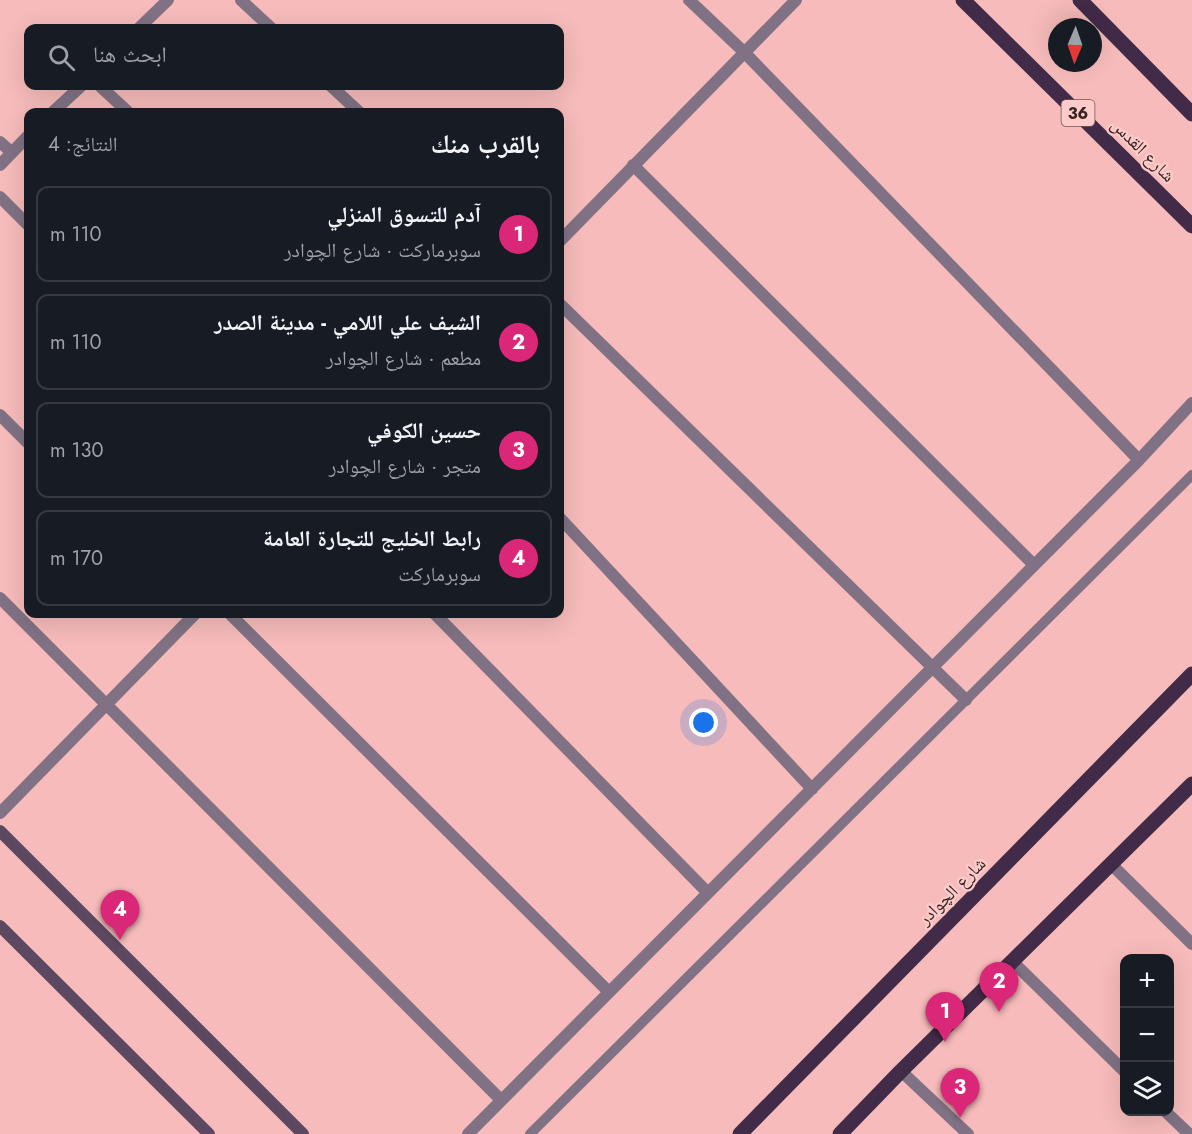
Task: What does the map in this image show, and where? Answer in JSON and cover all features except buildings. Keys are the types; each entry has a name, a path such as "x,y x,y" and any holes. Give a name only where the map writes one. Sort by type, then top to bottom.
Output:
{"main road":[{"name":"شارع القدس","path":"963,0 1192,226"},
{"path":"1080,0 1192,114"},
{"name":"شارع الچوادر","path":"740,1134 1192,674"},
{"path":"840,1134 1192,784"}],"street":[{"path":"144,24 168,0"},
{"path":"242,0 267,24"},
{"path":"689,0 744,52 1139,460"},
{"path":"564,236 796,0"},
{"path":"57,108 77,90"},
{"path":"104,90 124,108"},
{"path":"335,90 355,108"},
{"path":"0,165 24,140"},
{"path":"0,142 11,152"},
{"path":"633,165 1034,565"},
{"path":"0,197 24,221"},
{"path":"564,308 966,699"},
{"path":"468,1134 933,668 1139,460 1192,403"},
{"path":"0,416 24,439"},
{"path":"564,522 812,789"},
{"path":"0,598 501,1100"},
{"path":"0,813 191,618"},
{"path":"234,618 609,992"},
{"path":"439,618 708,893"},
{"path":"0,831 303,1134"},
{"path":"1111,864 1192,944"},
{"path":"0,926 208,1134"},
{"path":"1012,961 1120,1066"},
{"path":"901,1071 968,1134"},
{"path":"1170,1116 1189,1134"}],"lane":[{"path":"530,1134 1192,475"}],"place":[{"name":"رابط الخليج للتجارة العامة","path":"120,940"},
{"name":"الشيف علي اللامي - مدينة الصدر","path":"999,1012"},
{"name":"آدم للتسوق المنزلي","path":"945,1042"},
{"name":"حسين الكوفي","path":"960,1118"}]}
